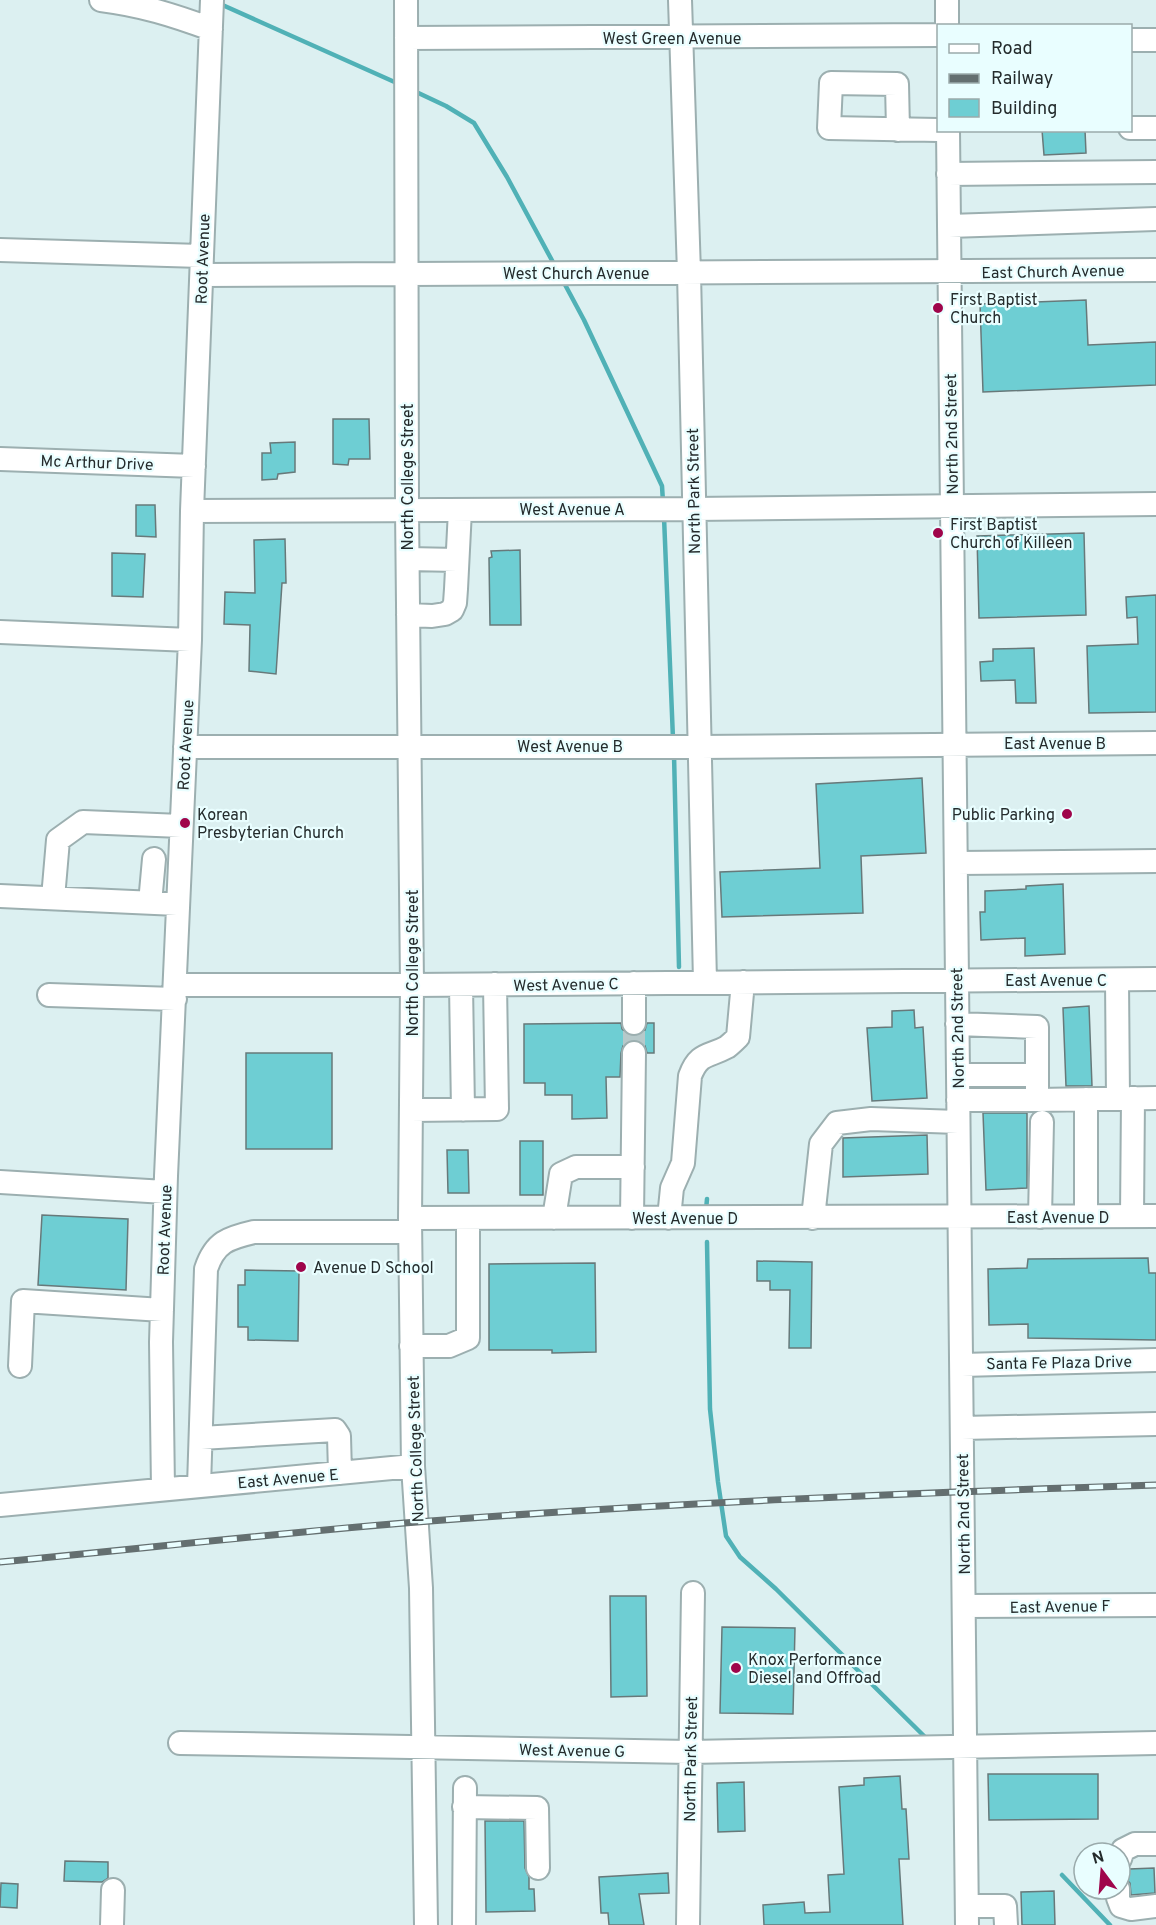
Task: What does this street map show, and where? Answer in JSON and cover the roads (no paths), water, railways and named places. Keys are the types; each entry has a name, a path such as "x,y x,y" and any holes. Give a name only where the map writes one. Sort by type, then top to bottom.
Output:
{"street":[{"path":"101,0 138,5 173,15 211,15"},
{"name":"North College Street","path":"406,0 407,510 412,985 410,1225 412,1466 421,1588 426,1925"},
{"name":"North Park Street","path":"680,0 689,273 687,509 693,747 705,982"},
{"path":"946,0 947,24"},
{"name":"Root Avenue","path":"163,1489 162,1310 165,1192 190,640 192,511 211,15"},
{"name":"West Green Avenue","path":"406,47 681,38 937,35"},
{"path":"1132,40 1156,40"},
{"path":"1132,128 1156,128"},
{"path":"898,130 937,130"},
{"name":"North 2nd Street","path":"948,132 967,1916"},
{"path":"948,174 1156,172"},
{"path":"949,226 1156,219"},
{"name":"West Church Avenue","path":"0,250 202,266 406,275 596,272 950,272"},
{"name":"East Church Avenue","path":"950,272 1156,270"},
{"name":"Mc Arthur Drive","path":"0,459 195,466"},
{"name":"West Avenue A","path":"192,511 1156,504"},
{"path":"408,615 432,616 446,614 452,610 458,560 460,510"},
{"path":"408,559 458,560"},
{"path":"0,632 190,640"},
{"name":"East Avenue B","path":"954,744 1156,743"},
{"name":"West Avenue B","path":"185,747 693,747 954,744"},
{"path":"53,898 58,840 83,822 181,826"},
{"path":"150,903 154,859"},
{"path":"956,862 1156,861"},
{"path":"0,902 53,898 177,904"},
{"name":"East Avenue C","path":"957,981 1156,979"},
{"path":"1117,980 1128,1103 1132,1216"},
{"name":"West Avenue C","path":"49,995 412,985 957,981"},
{"path":"669,1218 674,1180 683,1163 690,1076 694,1066 707,1054 727,1047 738,1037 743,982"},
{"path":"634,983 634,1023"},
{"path":"411,1110 496,1109 495,984"},
{"path":"461,985 463,1110"},
{"path":"957,1024 1037,1027 1037,1100"},
{"path":"632,1218 634,1053"},
{"path":"958,1075 1037,1075"},
{"path":"813,1218 821,1144 837,1123 958,1111 1037,1100 1086,1106 1156,1098"},
{"path":"1086,1106 1086,1216"},
{"path":"1040,1217 1042,1122"},
{"path":"554,1218 561,1174 576,1167 633,1167"},
{"path":"0,1182 165,1192"},
{"name":"East Avenue D","path":"959,1217 1156,1216"},
{"name":"West Avenue D","path":"199,1486 206,1269 210,1257 229,1238 254,1232 410,1225 468,1218 959,1217"},
{"path":"411,1346 449,1346 468,1338 468,1218"},
{"path":"20,1366 23,1301 162,1310"},
{"name":"Santa Fe Plaza Drive","path":"962,1365 1156,1360"},
{"path":"962,1428 1156,1424"},
{"path":"201,1438 336,1430 339,1436 340,1473"},
{"name":"East Avenue E","path":"0,1505 412,1466"},
{"name":"North Park Street","path":"688,1925 693,1593"},
{"name":"East Avenue F","path":"964,1606 1156,1605"},
{"name":"West Avenue G","path":"180,1743 690,1752 1156,1743"},
{"path":"464,1925 465,1798 537,1808 538,1868"},
{"path":"1132,1846 1156,1844"},
{"path":"112,1925 113,1890"},
{"path":"425,1901 464,1900"},
{"path":"1119,1901 1121,1906 1131,1909 1156,1906"},
{"path":"967,1916 1005,1906 1006,1925"}],"waterway":[{"path":"218,3 399,84"},
{"path":"412,90 446,106 474,123 507,177 555,266"},
{"path":"562,279 584,320 662,486 663,502"},
{"path":"664,517 673,739"},
{"path":"674,754 679,967"},
{"path":"706,1210 707,1199"},
{"path":"707,1242 710,1409 726,1536 740,1557 776,1589 925,1737"},
{"path":"1062,1875 1110,1925"}],"tunnel":[{"path":"634,1023 634,1053"}],"railway":[{"path":"0,1562 313,1531 509,1515 786,1499 1156,1485"}],"place":[{"name":"First Baptist Church","path":"938,308"},
{"name":"First Baptist Church of Killeen","path":"938,533"},
{"name":"Public Parking","path":"1067,814"},
{"name":"Korean Presbyterian Church","path":"185,823"},
{"name":"Avenue D School","path":"301,1267"},
{"name":"Knox Performance Diesel and Offroad","path":"736,1668"}]}
